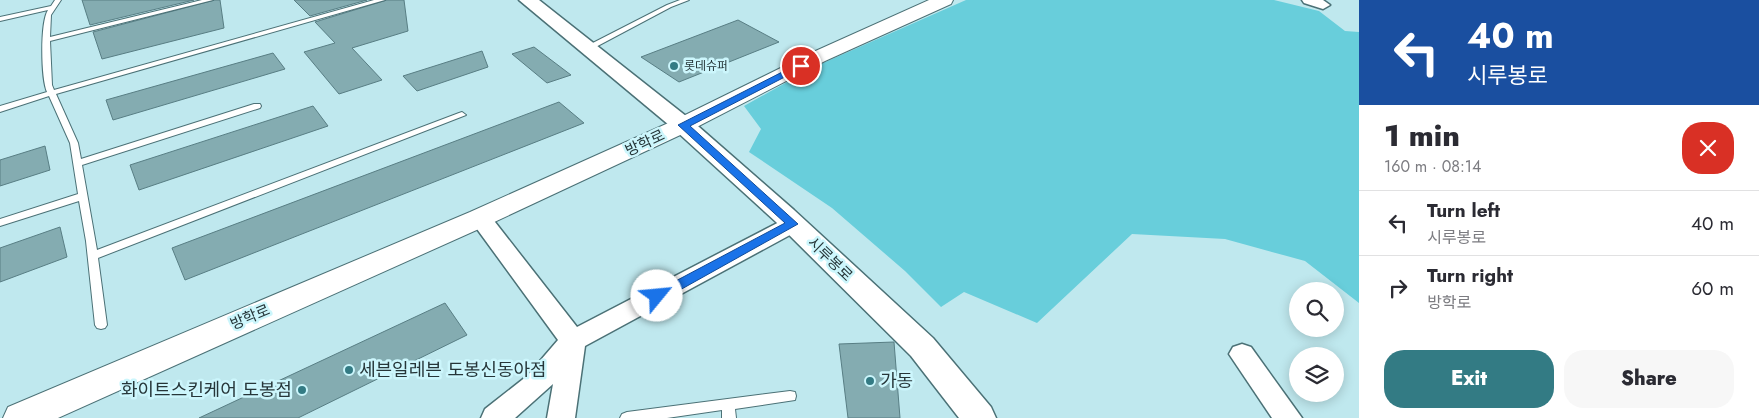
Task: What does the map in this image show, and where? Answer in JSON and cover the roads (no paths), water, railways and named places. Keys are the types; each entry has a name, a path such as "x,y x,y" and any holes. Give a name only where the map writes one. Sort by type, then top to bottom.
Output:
{"main road":[{"name":"방학로","path":"21,418 480,218 683,125 818,57 944,0"}],"street":[{"name":"시루봉로","path":"528,0 683,125 793,224 922,347 979,418"},
{"path":"480,218 572,341 561,418"},
{"path":"495,418 537,384 572,341 793,224"},
{"path":"1242,354 1288,418"}],"lane":[{"path":"46,40 210,0"},
{"path":"0,109 90,81 382,0"},
{"path":"658,0 669,6"},
{"path":"587,48 669,6 686,0"},
{"path":"56,3 48,15 46,40 48,84 74,143 101,325"},
{"path":"0,19 56,3"},
{"path":"78,163 257,106"},
{"path":"92,256 462,115"},
{"path":"0,223 83,196"},
{"path":"627,418 790,396"},
{"path":"728,404 729,418"}],"place":[{"name":"롯데슈퍼","path":"674,66"},
{"name":"세븐일레븐 도봉신동아점","path":"349,370"},
{"name":"가동","path":"870,381"},
{"name":"화이트스킨케어 도봉점","path":"302,390"}]}
